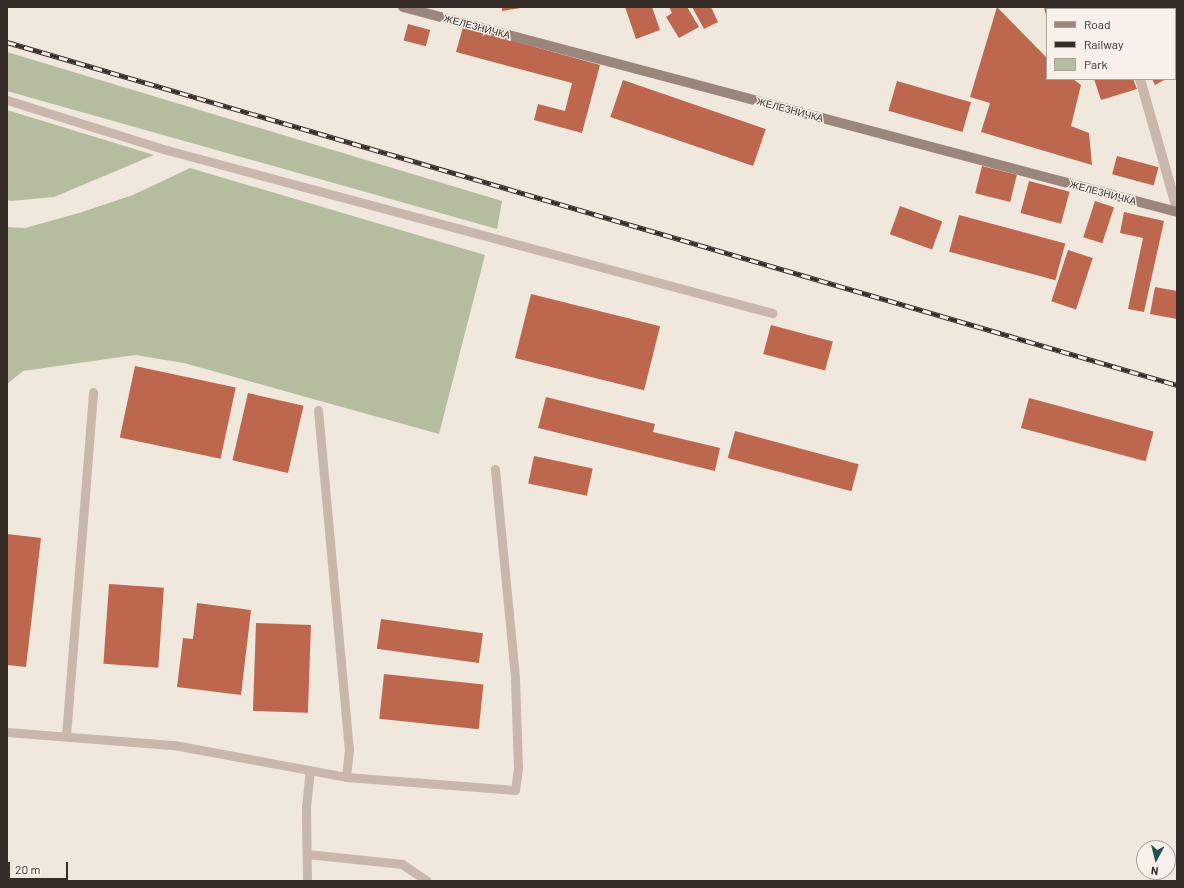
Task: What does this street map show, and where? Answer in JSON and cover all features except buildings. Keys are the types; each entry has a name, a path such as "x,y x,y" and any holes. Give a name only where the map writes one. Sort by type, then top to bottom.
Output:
{"street":[{"name":"ЖЕЛЕЗНИЧКА","path":"403,7 1177,212"},
{"path":"1140,80 1177,209"}],"lane":[{"path":"7,100 167,150 772,313"},
{"path":"66,736 93,392"},
{"path":"318,410 349,748 346,777"},
{"path":"7,732 174,745 346,777 515,790 518,769 515,677 495,469"},
{"path":"307,881 310,771"},
{"path":"307,854 402,864 427,881"}],"green space":[{"path":"7,52 502,201 497,229 7,91"},
{"path":"7,110 154,155 54,197 11,201 7,200"},
{"path":"190,168 485,255 439,434 184,363 135,355 23,371 7,384 7,227 25,228 79,213 133,195"}],"railway":[{"path":"7,42 1177,385"}]}
